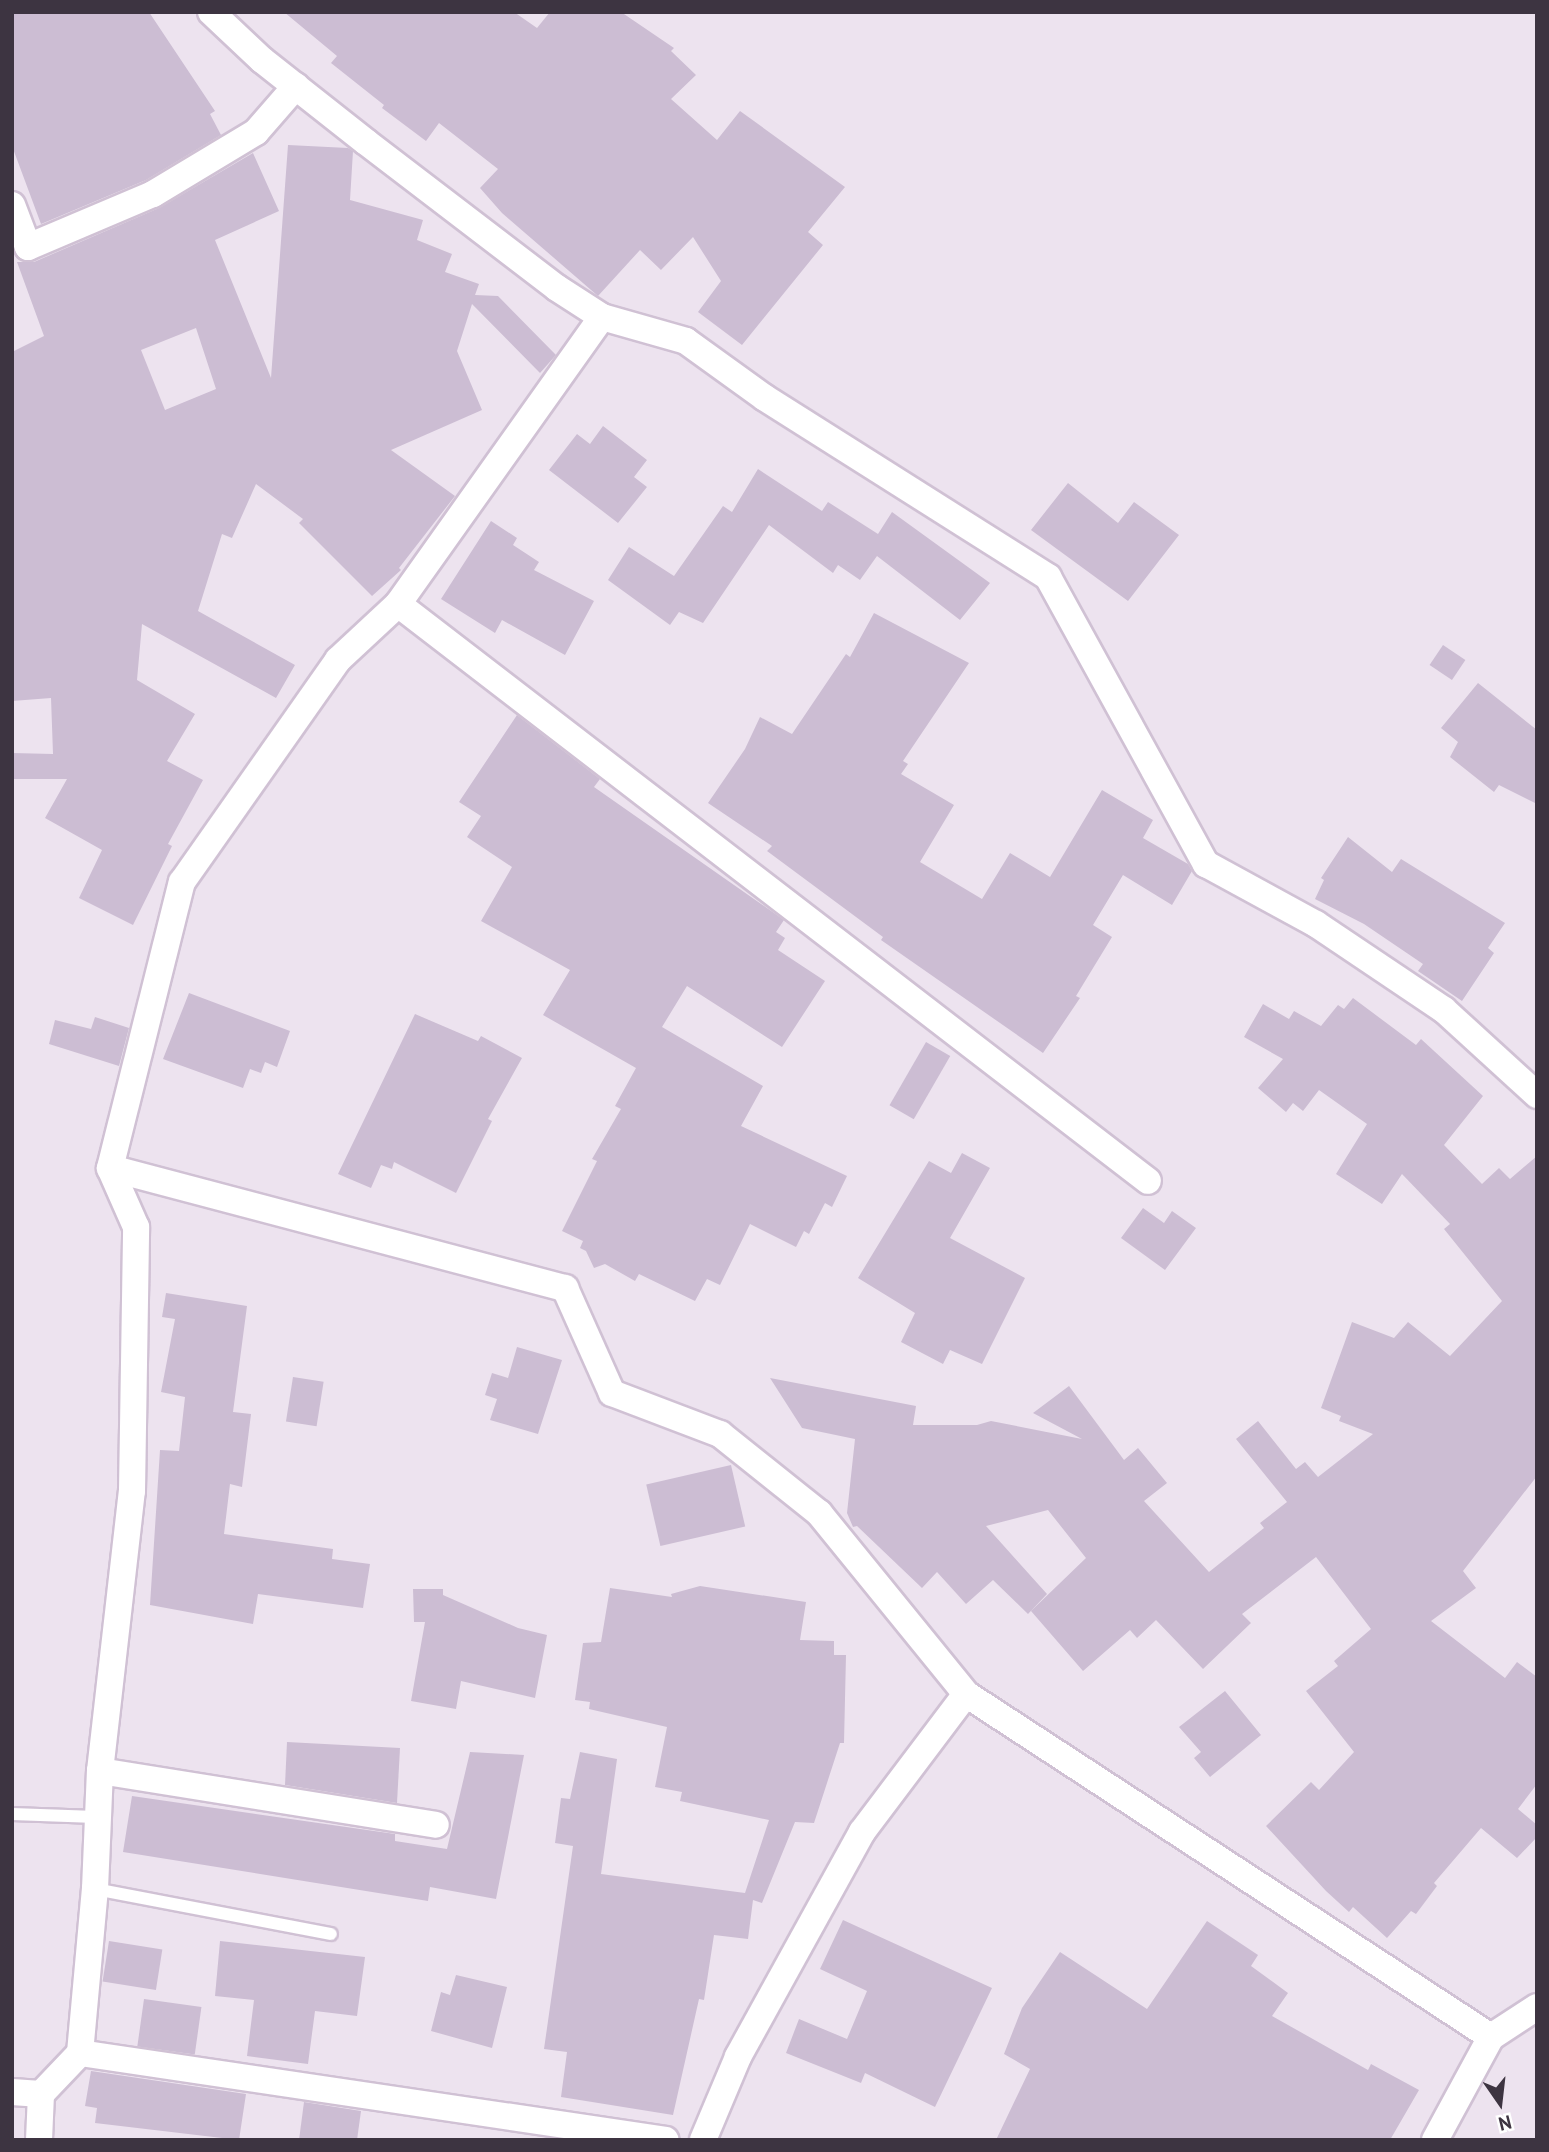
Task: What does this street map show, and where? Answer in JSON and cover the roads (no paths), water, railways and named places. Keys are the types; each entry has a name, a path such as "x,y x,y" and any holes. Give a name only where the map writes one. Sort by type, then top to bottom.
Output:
{"street":[{"path":"211,12 296,86 557,288 602,317 686,341 777,406 1048,577 1206,864 1316,924 1444,1010 1537,1095"},
{"path":"12,205 28,247 164,187 256,132 296,86"},
{"path":"40,2140 41,2094 80,2053 95,1889 100,1771 132,1463 136,1227 110,1168 182,882 338,660 398,604 602,317"},
{"path":"398,604 1148,1181"},
{"path":"110,1168 565,1288 612,1393 720,1434 818,1513 965,1694 1490,2037"},
{"path":"703,2140 738,2057 862,1832 965,1694"},
{"path":"100,1771 436,1825"},
{"path":"1439,2138 1490,2037 1537,2007"},
{"path":"80,2053 666,2140"},
{"path":"12,2092 41,2094"}],"lane":[{"path":"12,1814 96,1817"},
{"path":"95,1889 331,1934"}]}
